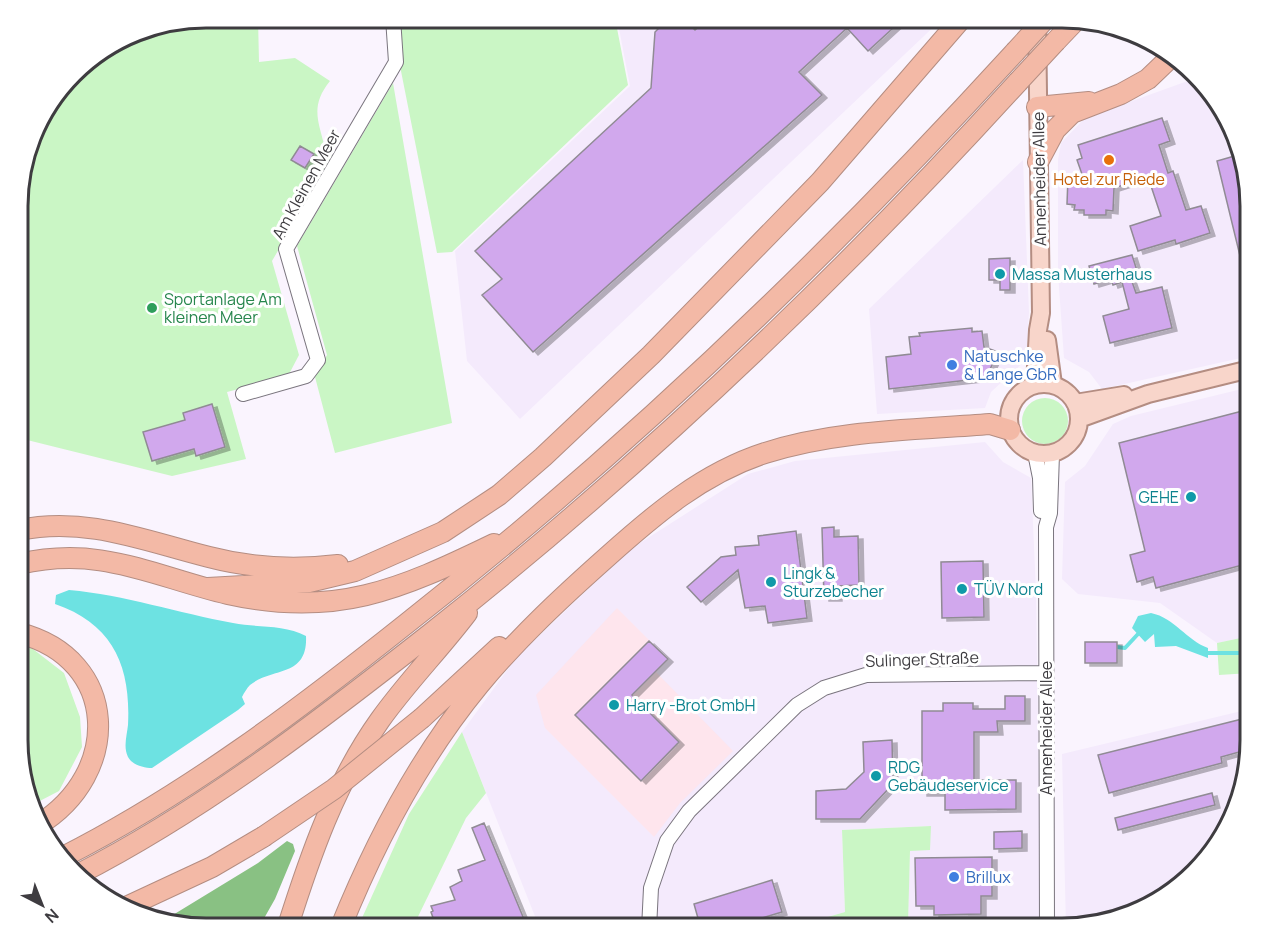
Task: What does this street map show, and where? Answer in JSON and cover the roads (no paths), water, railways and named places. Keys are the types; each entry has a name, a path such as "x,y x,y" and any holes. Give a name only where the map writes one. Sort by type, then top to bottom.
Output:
{"highway":[{"path":"208,588 332,578 402,552 443,532 498,495 543,458 651,355 820,182 953,29"},
{"path":"69,854 185,787 261,735 347,671 520,531 729,345 866,209 1036,29"},
{"path":"85,870 189,811 268,758 348,699 483,592 748,359 926,181 1018,82 1046,43 1064,29"},
{"path":"1038,162 1055,130 1072,113 1121,94 1148,79 1166,62"},
{"path":"1037,107 1099,102"},
{"path":"134,903 212,867 264,837 334,789 422,718 493,652 567,593 674,500 723,470 789,447 847,436 990,424 1010,430"},
{"path":"29,529 60,526 106,529 209,557 258,566 332,566 368,561 402,552"},
{"path":"29,563 62,558 99,559 129,564 208,588 254,599 318,603 363,597 414,581 520,531"},
{"path":"291,918 317,837 350,769 378,722 404,688 444,644 483,592"},
{"path":"345,918 382,835 430,753 486,677 567,593"},
{"path":"29,636 45,641 69,659 88,683 98,712 99,741 91,770 72,799 47,818"}],"main road":[{"name":"Annenheider Allee","path":"1035,384 1041,313 1037,107 1046,43 1041,29"},
{"name":"Annenheider Allee","path":"1041,313 1046,328 1053,384"},
{"path":"1079,419 1149,394 1240,372"},
{"path":"1035,384 1053,384 1066,391 1075,402 1079,419 1071,442 1052,454 1035,453 1024,448 1010,430 1009,411 1012,403 1025,388 1035,384"},
{"path":"1075,402 1137,392 1149,394"}],"street":[{"name":"Am Kleinen Meer","path":"243,394 306,376 318,360 286,249 396,62 394,28"},
{"name":"Annenheider Allee","path":"1035,453 1040,477 1041,513 1046,527"},
{"name":"Annenheider Allee","path":"1047,918 1046,527 1050,513 1052,454"},
{"name":"Sulinger Straße","path":"650,918 651,888 667,841 689,811 797,705 824,688 866,675 1046,673"}],"water":[{"path":"69,590 131,600 242,625 298,632 306,636 305,649 301,659 295,665 259,679 250,685 242,697 245,704 238,710 152,768 142,767 132,762 127,753 128,704 122,666 104,636 91,623 55,604 56,595"},
{"path":"1151,613 1167,619 1193,640 1208,648 1208,658 1176,646 1155,647 1154,634 1145,642 1132,628 1138,616"}],"waterway":[{"path":"1117,647 1125,648 1138,634"},
{"path":"1208,653 1239,653"}],"place":[{"name":"Hotel zur Riede","path":"1109,160"},
{"name":"Massa Musterhaus","path":"1000,274"},
{"name":"Sportanlage Am kleinen Meer","path":"152,308"},
{"name":"Natuschke & Lange GbR","path":"952,365"},
{"name":"GEHE","path":"1191,497"},
{"name":"Lingk & Sturzebecher","path":"771,582"},
{"name":"TÜV Nord","path":"962,589"},
{"name":"Harry -Brot GmbH","path":"614,705"},
{"name":"RDG Gebäudeservice","path":"876,776"},
{"name":"Brillux","path":"954,877"}]}
